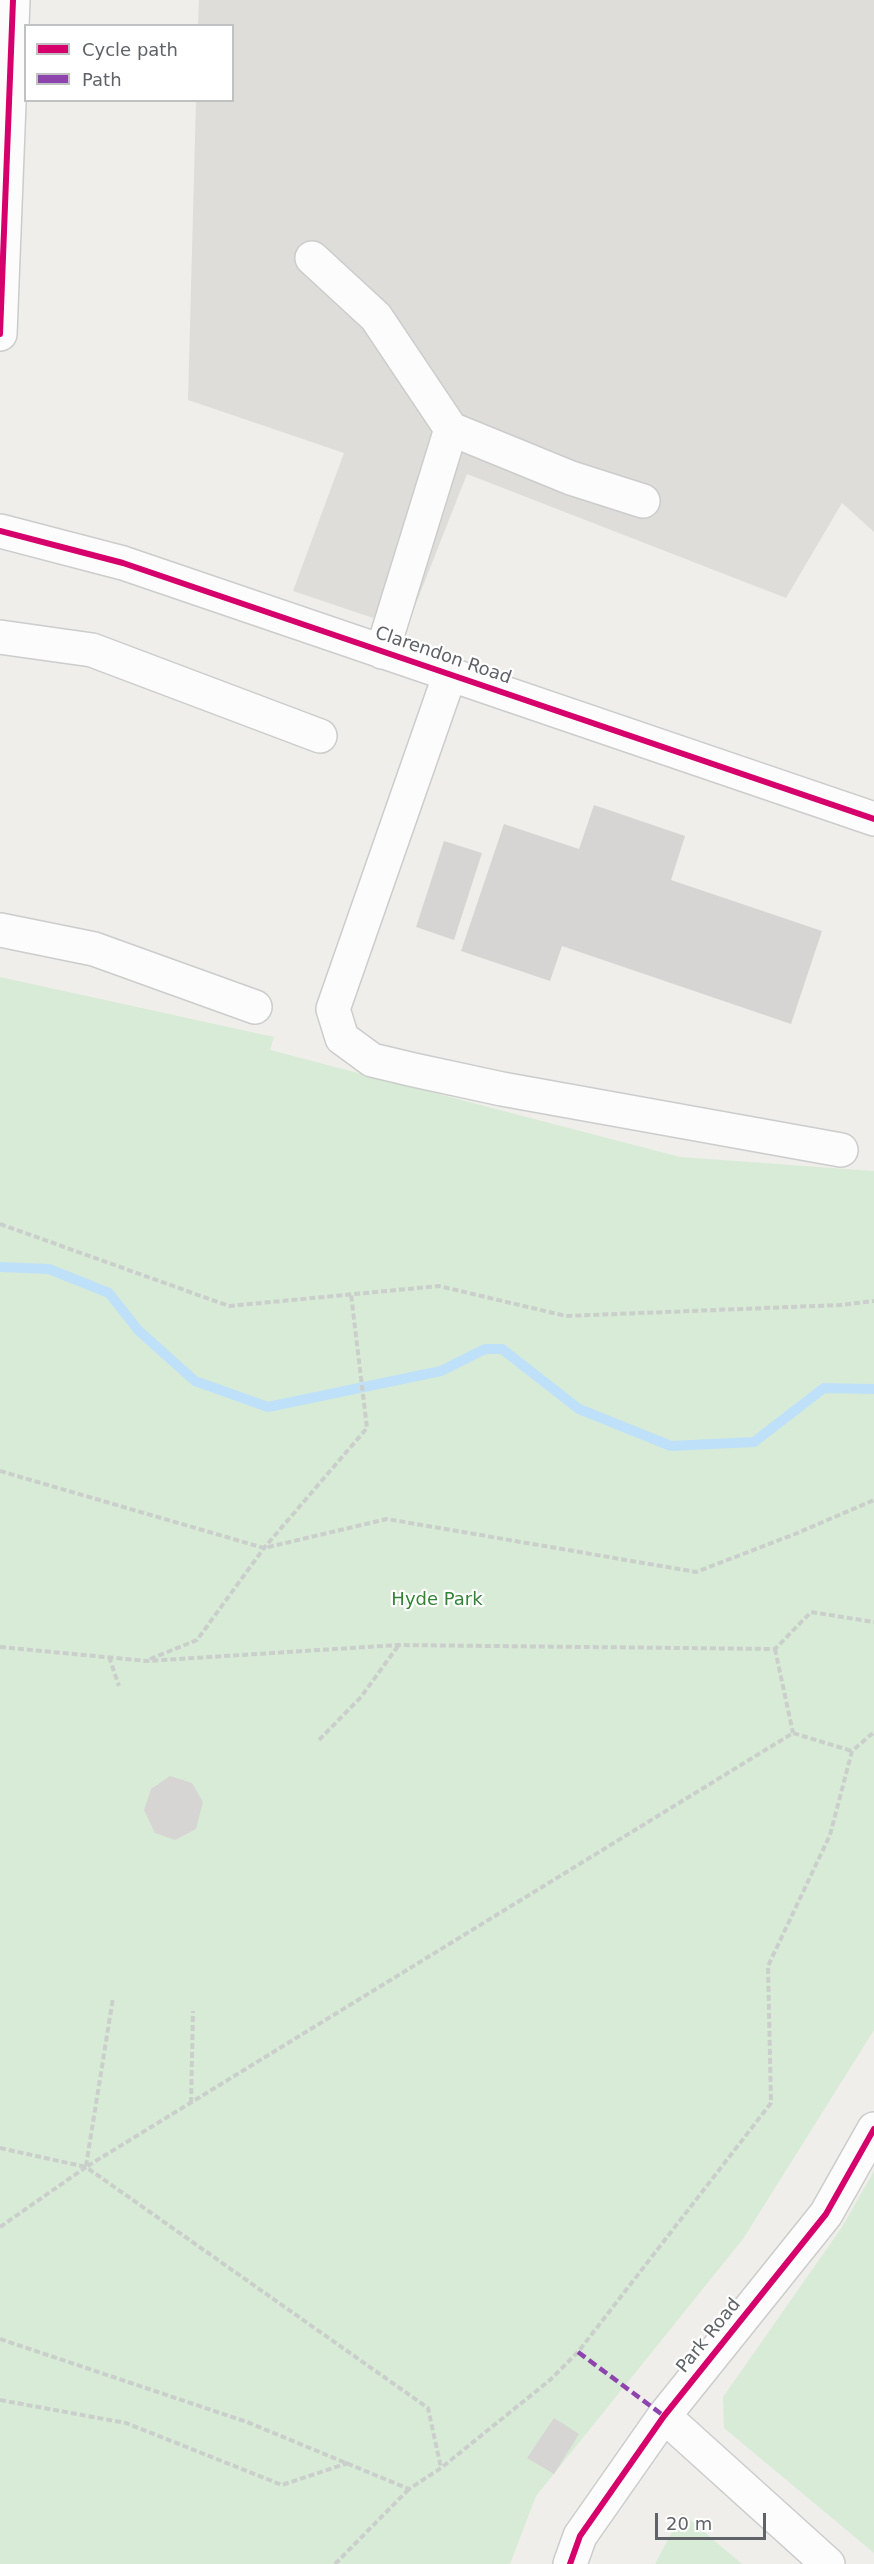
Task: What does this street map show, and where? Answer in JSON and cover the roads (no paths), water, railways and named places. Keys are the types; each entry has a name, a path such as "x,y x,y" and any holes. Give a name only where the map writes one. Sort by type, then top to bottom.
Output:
{"street":[{"path":"0,334 13,0"},
{"path":"312,258 376,317 451,429 571,478 643,501"},
{"path":"382,652 451,429"},
{"name":"Clarendon Road","path":"0,531 123,563 874,819"},
{"path":"0,637 92,650 320,736"},
{"path":"450,674 333,1009 342,1038 372,1060 513,1092 841,1150"},
{"path":"0,930 94,950 255,1007"},
{"name":"Park Road","path":"570,2564 580,2536 664,2416 826,2214 874,2129"},
{"path":"664,2416 828,2564"}],"waterway":[{"path":"0,1267 49,1269 109,1293 138,1330 195,1381 268,1407 441,1371 485,1349 502,1349 579,1409 671,1446 754,1442 824,1388 873,1389"}],"park label":[{"name":"Hyde Park","path":"437,1600"}]}
